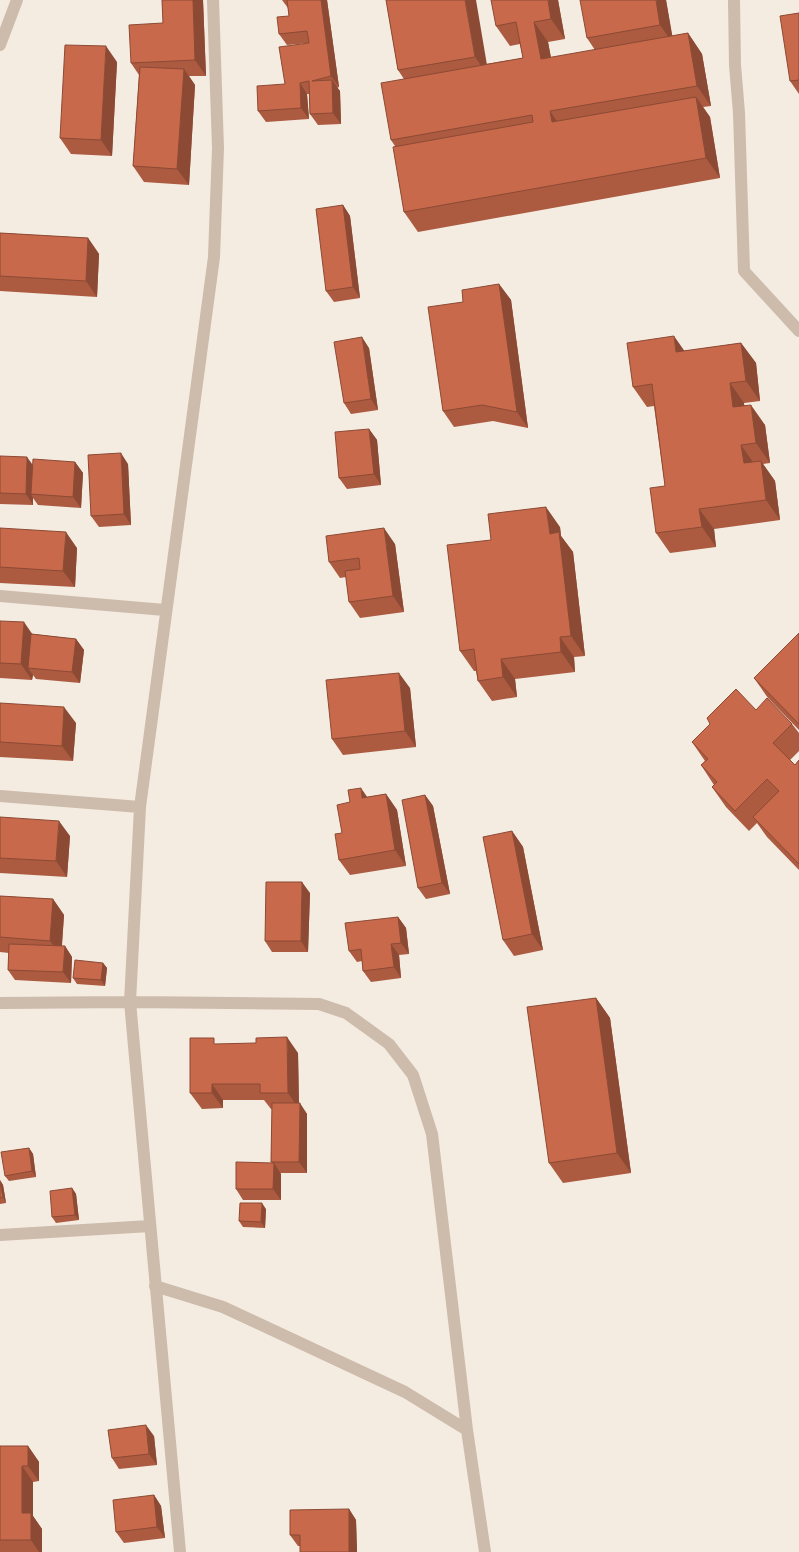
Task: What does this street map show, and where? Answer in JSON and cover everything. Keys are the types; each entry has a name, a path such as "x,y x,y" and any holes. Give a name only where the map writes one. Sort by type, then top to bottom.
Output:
{"street":[{"path":"0,44 17,0"},
{"path":"180,1552 130,1002 140,807 214,257 218,148 214,0"},
{"path":"734,0 744,271 799,331"},
{"path":"0,596 165,610"},
{"path":"0,796 140,807"},
{"path":"0,1003 319,1004 346,1013 389,1044 412,1075 432,1134 467,1430 485,1552"},
{"path":"0,1235 150,1226"},
{"path":"155,1286 223,1306 405,1392 467,1430"}],"building":[{"path":"162,0 193,0 195,60 131,63 129,25 163,23"},
{"path":"287,0 321,0 331,76 312,81 332,80 333,113 310,114 309,81 300,83 301,108 258,111 257,86 285,84 279,47 309,43 307,31 279,34 277,17 289,16"},
{"path":"386,0 465,0 475,57 398,70"},
{"path":"491,0 548,0 551,19 534,22 541,59 688,33 697,86 550,111 552,122 696,97 706,158 404,212 393,147 533,122 532,115 391,140 381,83 523,58 516,22 496,26"},
{"path":"580,0 656,0 660,25 587,38"},
{"path":"799,13 799,80 790,81 780,16"},
{"path":"65,45 106,46 101,140 60,138"},
{"path":"140,67 184,69 177,169 133,166"},
{"path":"343,205 353,287 326,291 316,209"},
{"path":"0,233 88,238 86,281 0,276"},
{"path":"499,284 517,412 482,405 443,411 428,307 463,302 462,290"},
{"path":"674,336 676,352 741,343 746,381 730,383 733,407 751,405 756,443 741,445 744,463 761,461 766,500 699,509 702,527 656,533 650,488 665,486 652,384 633,387 627,343"},
{"path":"362,337 371,399 344,403 334,342"},
{"path":"369,429 374,474 339,478 335,432"},
{"path":"121,453 124,514 91,516 88,455"},
{"path":"0,456 27,457 26,494 0,493"},
{"path":"33,459 75,462 73,497 31,494"},
{"path":"546,507 550,534 559,532 571,636 560,637 561,652 501,659 503,677 478,681 474,649 460,651 447,545 491,540 488,514"},
{"path":"0,528 66,532 63,571 0,567"},
{"path":"384,528 393,596 349,602 345,571 360,569 359,558 329,562 326,536"},
{"path":"0,621 24,622 21,664 0,663"},
{"path":"799,633 799,724 754,678"},
{"path":"31,634 76,639 72,672 28,668"},
{"path":"399,673 405,731 332,739 326,680"},
{"path":"736,689 756,710 767,698 792,724 773,743 795,765 799,760 799,864 753,817 779,791 767,779 735,811 712,787 717,782 701,765 708,759 692,742 710,724 707,718"},
{"path":"0,703 64,707 62,746 0,742"},
{"path":"361,788 362,798 386,794 395,850 339,860 335,834 342,833 337,805 350,802 348,790"},
{"path":"425,795 442,883 418,888 402,800"},
{"path":"0,817 59,821 56,861 0,858"},
{"path":"512,831 532,934 503,940 483,837"},
{"path":"266,882 302,882 301,941 265,941"},
{"path":"0,896 53,899 50,941 0,937"},
{"path":"398,917 401,943 391,944 394,967 363,971 361,949 349,951 345,923"},
{"path":"9,944 65,946 63,972 8,970"},
{"path":"75,960 103,963 101,980 73,978"},
{"path":"596,998 617,1153 549,1163 527,1007"},
{"path":"287,1037 288,1093 260,1093 260,1084 212,1084 212,1093 190,1093 190,1038 214,1038 214,1044 256,1043 256,1038"},
{"path":"272,1103 300,1103 299,1162 271,1162"},
{"path":"29,1148 32,1171 5,1176 1,1152"},
{"path":"236,1162 274,1163 273,1189 236,1189"},
{"path":"0,1183 3,1197 0,1198"},
{"path":"72,1188 75,1215 52,1217 50,1191"},
{"path":"240,1203 262,1203 261,1222 239,1221"},
{"path":"146,1425 149,1454 112,1458 108,1430"},
{"path":"0,1446 28,1446 28,1466 22,1466 22,1513 31,1513 31,1540 0,1540"},
{"path":"154,1495 157,1527 116,1532 113,1500"},
{"path":"349,1509 349,1552 300,1552 300,1535 290,1535 290,1510"}]}
